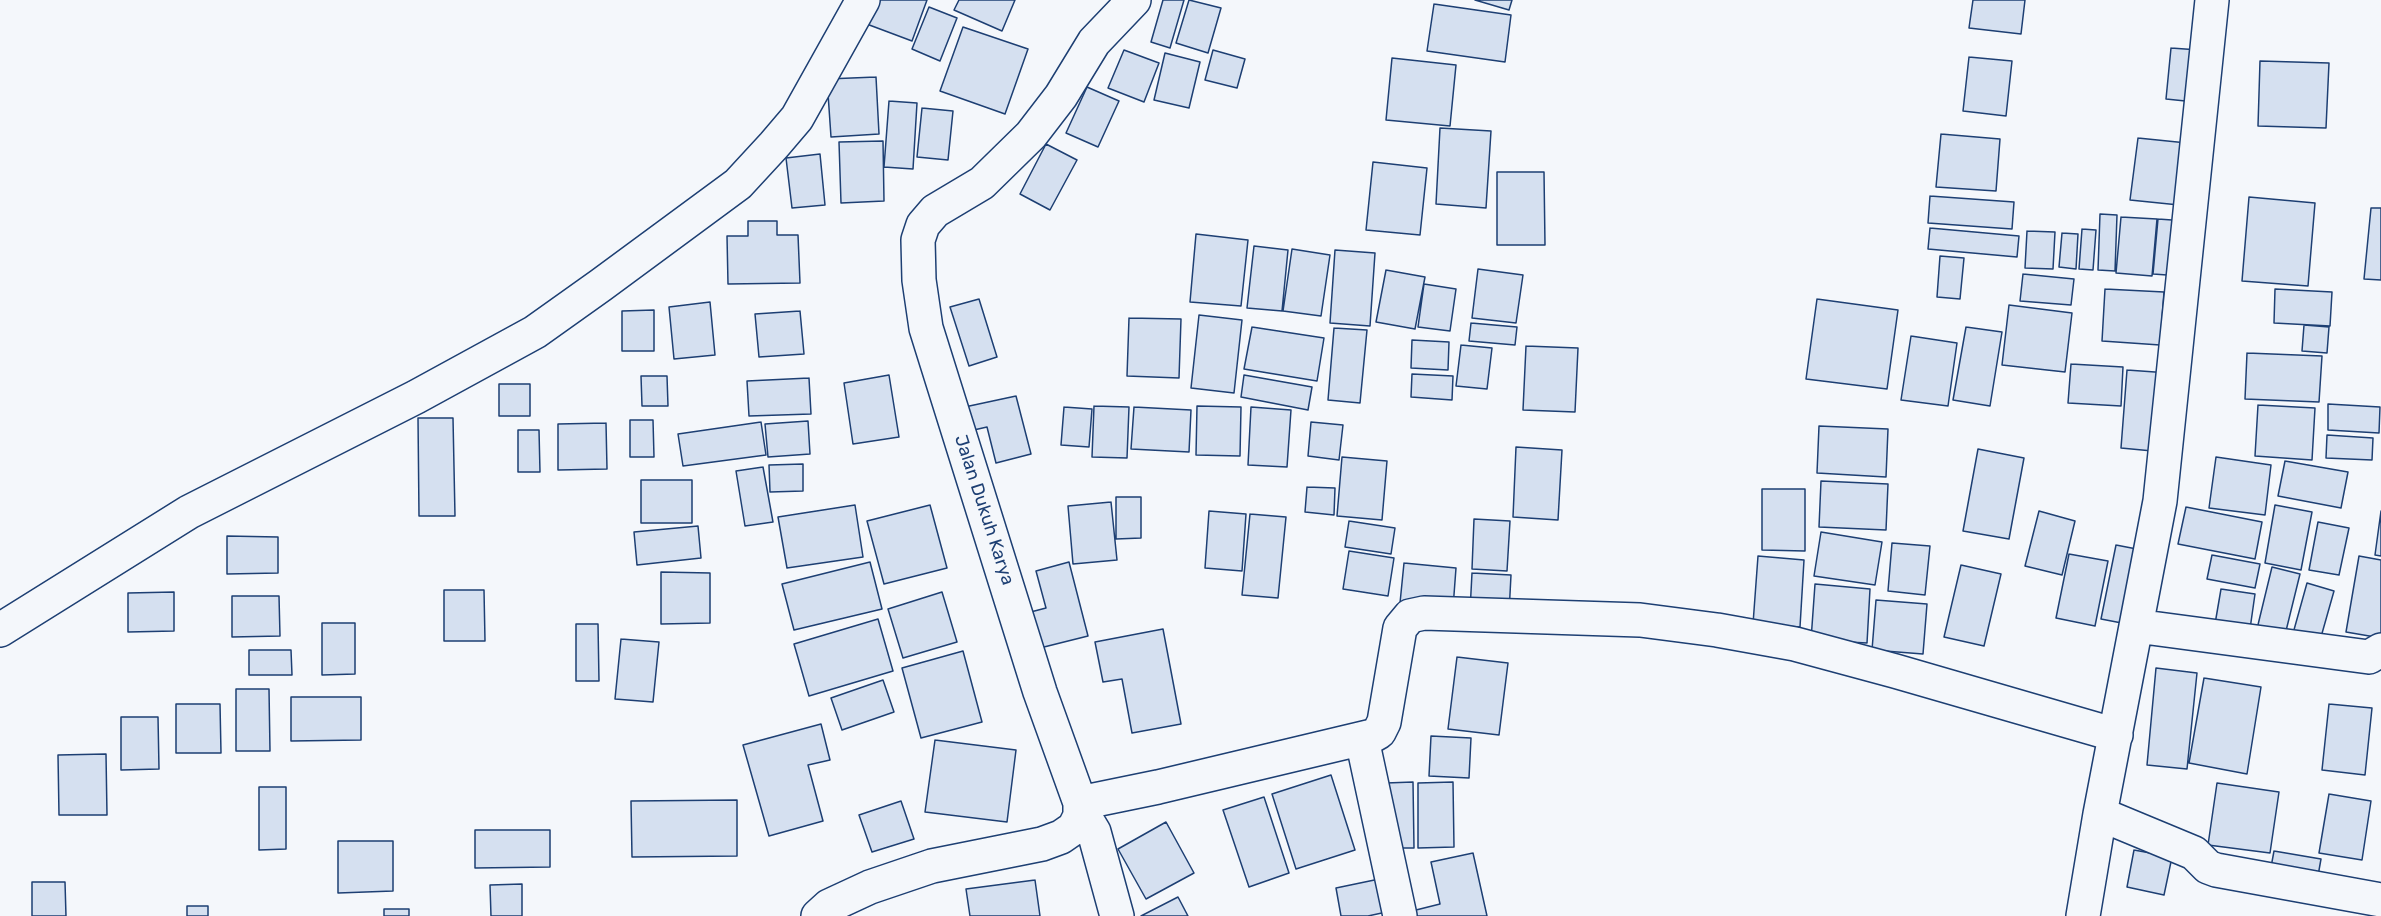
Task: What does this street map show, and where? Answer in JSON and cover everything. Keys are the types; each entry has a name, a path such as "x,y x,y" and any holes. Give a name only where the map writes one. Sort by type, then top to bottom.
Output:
{"street":[{"path":"0,630 189,512 436,386 535,332 601,285 738,184 760,161 797,118 862,0"},
{"name":"Jalan Dukuh Karya","path":"1117,916 1094,832 1080,809 1040,692 926,328 919,280 918,240 923,225 935,211 982,183 1030,135 1061,96 1094,42 1134,0"},
{"path":"2083,916 2100,814 2160,501 2212,0"},
{"path":"818,916 829,906 870,887 932,866 1042,844 1061,837 1074,828 1080,809 1169,784 1362,739 1379,732 1384,722 1400,628 1410,616 1424,613 1640,620 1717,630 1795,644 1895,670 2116,735"},
{"path":"2136,626 2369,657 2381,650"},
{"path":"1362,739 1400,916"},
{"path":"2100,814 2194,853 2208,867 2216,870 2381,900"}],"building":[{"path":"873,0 927,0 912,41 864,23"},
{"path":"959,0 1015,0 1002,31 954,10"},
{"path":"1163,0 1184,0 1170,48 1151,42"},
{"path":"1189,0 1221,8 1208,53 1176,43"},
{"path":"1475,0 1512,0 1509,10"},
{"path":"1973,0 2025,0 2021,34 1969,28"},
{"path":"1434,4 1511,15 1505,62 1427,51"},
{"path":"929,7 957,18 940,61 912,49"},
{"path":"963,27 1028,49 1005,114 940,91"},
{"path":"2171,48 2199,50 2195,102 2166,99"},
{"path":"1124,50 1159,63 1144,102 1108,88"},
{"path":"1213,50 1245,59 1237,88 1205,80"},
{"path":"1165,53 1200,62 1189,108 1154,100"},
{"path":"1969,57 2012,61 2006,116 1963,111"},
{"path":"1392,58 1456,65 1450,126 1386,120"},
{"path":"2260,61 2329,63 2326,128 2258,126"},
{"path":"876,77 879,134 831,137 827,79"},
{"path":"1087,87 1119,101 1098,147 1066,133"},
{"path":"889,101 917,103 913,169 884,167"},
{"path":"922,108 953,111 948,160 917,157"},
{"path":"1440,128 1491,131 1486,208 1436,204"},
{"path":"1941,134 2000,139 1996,191 1936,187"},
{"path":"2138,138 2187,143 2179,205 2130,200"},
{"path":"883,141 884,201 841,203 839,142"},
{"path":"1046,144 1077,160 1050,210 1020,194"},
{"path":"820,154 825,205 792,208 786,158"},
{"path":"1373,162 1427,168 1420,235 1366,230"},
{"path":"1497,172 1544,172 1545,245 1497,245"},
{"path":"1930,196 2014,202 2012,229 1928,223"},
{"path":"2249,197 2315,203 2308,286 2242,281"},
{"path":"2371,208 2381,208 2381,280 2364,279"},
{"path":"2100,214 2117,215 2115,271 2098,270"},
{"path":"2121,217 2157,219 2152,276 2116,273"},
{"path":"2158,219 2186,221 2181,276 2153,274"},
{"path":"748,221 777,221 777,235 798,235 800,283 728,284 727,236 748,236"},
{"path":"1930,228 2019,236 2017,257 1928,249"},
{"path":"2082,229 2096,230 2093,270 2079,269"},
{"path":"2027,231 2055,232 2053,269 2025,268"},
{"path":"2062,233 2078,234 2076,269 2059,267"},
{"path":"1196,234 1248,240 1241,306 1190,302"},
{"path":"1254,246 1288,250 1282,311 1247,308"},
{"path":"1292,249 1330,255 1321,316 1283,311"},
{"path":"1335,250 1375,253 1370,326 1330,323"},
{"path":"1940,256 1964,258 1960,299 1937,297"},
{"path":"1478,269 1523,275 1516,323 1472,318"},
{"path":"1386,270 1425,277 1415,329 1376,322"},
{"path":"2023,274 2074,279 2071,305 2020,301"},
{"path":"1424,284 1456,289 1450,331 1418,327"},
{"path":"2105,289 2164,292 2160,345 2102,341"},
{"path":"2275,289 2332,292 2330,326 2274,323"},
{"path":"979,299 997,357 969,366 950,307"},
{"path":"1817,299 1898,310 1887,389 1806,379"},
{"path":"710,302 715,355 674,359 669,307"},
{"path":"2009,305 2072,313 2065,372 2002,365"},
{"path":"654,310 654,351 622,351 622,311"},
{"path":"800,311 804,354 759,357 755,314"},
{"path":"1199,315 1242,320 1234,393 1191,388"},
{"path":"1129,318 1181,319 1179,378 1127,376"},
{"path":"1471,323 1517,327 1515,345 1469,341"},
{"path":"2304,325 2329,327 2327,353 2302,351"},
{"path":"1252,327 1324,338 1317,381 1244,369"},
{"path":"1966,327 2002,332 1990,406 1953,400"},
{"path":"1334,328 1367,330 1360,403 1328,400"},
{"path":"1911,336 1957,343 1948,406 1901,400"},
{"path":"1412,340 1449,342 1448,370 1411,368"},
{"path":"1461,345 1492,348 1487,389 1456,386"},
{"path":"1526,346 1578,348 1575,412 1523,410"},
{"path":"2247,353 2322,356 2319,402 2245,399"},
{"path":"2071,364 2123,367 2121,406 2068,403"},
{"path":"2127,370 2169,373 2163,452 2121,448"},
{"path":"1412,374 1453,376 1452,400 1411,397"},
{"path":"889,375 899,437 853,444 844,383"},
{"path":"1244,375 1312,387 1308,410 1241,397"},
{"path":"641,376 667,376 668,406 642,406"},
{"path":"809,378 811,414 749,416 747,381"},
{"path":"499,384 530,384 530,416 499,416"},
{"path":"1016,396 1031,454 996,463 987,427 965,432 960,408"},
{"path":"2328,404 2380,407 2379,433 2328,430"},
{"path":"2258,405 2315,408 2312,460 2255,456"},
{"path":"1094,406 1129,407 1127,458 1092,457"},
{"path":"1197,406 1241,407 1240,456 1196,455"},
{"path":"1064,407 1092,409 1089,447 1061,445"},
{"path":"1134,407 1191,410 1189,452 1131,449"},
{"path":"1251,407 1291,410 1287,467 1248,465"},
{"path":"418,418 453,418 455,516 419,516"},
{"path":"630,420 653,420 654,457 630,457"},
{"path":"808,421 810,454 768,457 765,424"},
{"path":"761,422 766,455 683,466 678,434"},
{"path":"1311,422 1343,425 1339,460 1308,456"},
{"path":"606,423 607,469 558,470 558,424"},
{"path":"1819,426 1888,429 1886,477 1817,473"},
{"path":"518,430 539,430 540,472 518,472"},
{"path":"2327,435 2373,438 2372,460 2326,458"},
{"path":"1516,447 1562,450 1558,520 1513,517"},
{"path":"1978,449 2024,458 2009,539 1963,531"},
{"path":"1342,457 1387,461 1382,520 1337,516"},
{"path":"2216,457 2271,465 2265,515 2209,508"},
{"path":"2285,461 2348,472 2341,508 2278,496"},
{"path":"803,464 803,491 770,492 769,465"},
{"path":"763,467 773,522 745,526 736,471"},
{"path":"641,480 692,480 692,523 641,523"},
{"path":"1821,481 1888,484 1886,530 1819,527"},
{"path":"1307,487 1335,488 1334,515 1305,512"},
{"path":"1762,489 1805,489 1805,551 1762,550"},
{"path":"1116,497 1141,497 1141,538 1116,539"},
{"path":"1111,502 1117,560 1073,564 1068,506"},
{"path":"855,505 863,557 787,568 778,517"},
{"path":"930,505 947,568 884,584 867,521"},
{"path":"2275,505 2312,512 2301,570 2265,563"},
{"path":"2186,507 2262,522 2255,559 2178,544"},
{"path":"1209,511 1246,514 1242,571 1205,568"},
{"path":"2039,511 2075,521 2062,575 2025,566"},
{"path":"2381,511 2381,556 2375,555"},
{"path":"1250,514 1286,517 1278,598 1242,595"},
{"path":"1474,519 1510,521 1507,571 1472,569"},
{"path":"1349,521 1395,528 1391,554 1345,547"},
{"path":"2318,522 2349,528 2339,575 2309,570"},
{"path":"698,526 701,558 637,565 634,532"},
{"path":"1821,532 1882,542 1875,585 1814,576"},
{"path":"227,536 278,537 278,573 227,574"},
{"path":"1892,543 1930,546 1925,595 1888,591"},
{"path":"2116,545 2147,551 2132,625 2101,619"},
{"path":"1349,551 1394,558 1388,596 1343,589"},
{"path":"2069,554 2108,561 2095,626 2056,618"},
{"path":"2212,555 2260,564 2255,588 2207,579"},
{"path":"1758,556 1804,560 1800,627 1753,624"},
{"path":"2359,556 2381,560 2381,638 2346,632"},
{"path":"870,562 882,609 794,630 782,584"},
{"path":"1069,562 1088,636 1032,650 1023,614 1046,608 1036,571"},
{"path":"1404,563 1456,568 1453,608 1400,603"},
{"path":"1961,565 2001,574 1984,646 1944,637"},
{"path":"2272,567 2300,574 2284,639 2256,633"},
{"path":"661,572 710,573 710,623 661,624"},
{"path":"1472,573 1511,575 1509,613 1470,611"},
{"path":"2307,583 2334,591 2319,644 2292,637"},
{"path":"1815,584 1870,589 1867,643 1811,640"},
{"path":"2221,589 2255,594 2250,629 2215,624"},
{"path":"444,590 484,590 485,641 444,641"},
{"path":"174,592 174,631 128,632 128,593"},
{"path":"942,592 957,642 903,658 888,609"},
{"path":"232,596 279,596 280,636 232,637"},
{"path":"1876,600 1927,604 1923,654 1872,650"},
{"path":"878,619 893,671 809,696 794,644"},
{"path":"322,623 355,623 355,674 322,675"},
{"path":"576,624 598,624 599,681 576,681"},
{"path":"1163,629 1181,724 1132,733 1122,679 1103,682 1095,642"},
{"path":"621,639 659,642 653,702 615,699"},
{"path":"249,650 291,650 292,675 249,675"},
{"path":"963,651 982,722 921,738 902,668"},
{"path":"1457,657 1508,663 1499,735 1448,729"},
{"path":"2156,668 2197,673 2187,769 2147,765"},
{"path":"2204,678 2261,687 2247,774 2189,763"},
{"path":"883,680 894,712 842,730 831,698"},
{"path":"236,689 269,689 270,751 236,751"},
{"path":"291,697 361,697 361,740 291,741"},
{"path":"176,704 220,704 221,753 176,753"},
{"path":"2329,704 2372,708 2365,775 2322,770"},
{"path":"121,717 158,717 159,769 121,770"},
{"path":"821,724 830,760 808,765 823,821 769,836 743,745"},
{"path":"1431,736 1471,738 1469,778 1429,776"},
{"path":"935,740 1016,750 1007,822 925,812"},
{"path":"106,754 107,815 59,815 58,755"},
{"path":"1331,775 1355,850 1296,869 1272,794"},
{"path":"1413,782 1414,848 1387,848 1386,783"},
{"path":"1453,782 1454,847 1418,848 1418,783"},
{"path":"2217,783 2279,792 2270,853 2208,845"},
{"path":"259,787 286,787 286,849 259,850"},
{"path":"2329,794 2371,801 2362,860 2319,853"},
{"path":"1264,797 1289,873 1249,887 1223,810"},
{"path":"737,800 737,856 632,857 631,801"},
{"path":"901,801 914,839 872,852 859,815"},
{"path":"1166,822 1194,873 1146,899 1118,849"},
{"path":"475,830 550,830 550,867 475,868"},
{"path":"338,841 393,841 393,891 338,893"},
{"path":"2134,850 2172,857 2164,895 2127,887"},
{"path":"2274,851 2321,859 2316,887 2269,878"},
{"path":"1473,853 1487,916 1409,916 1408,912 1440,904 1431,862"},
{"path":"1384,878 1391,911 1368,916 1341,916 1336,888"},
{"path":"1035,880 1040,916 970,916 966,889"},
{"path":"32,882 65,882 66,916 32,916"},
{"path":"522,884 522,916 491,916 490,885"},
{"path":"1178,897 1188,916 1141,916"},
{"path":"187,906 208,906 208,916 187,916"},
{"path":"384,909 409,909 409,916 384,916"}]}
